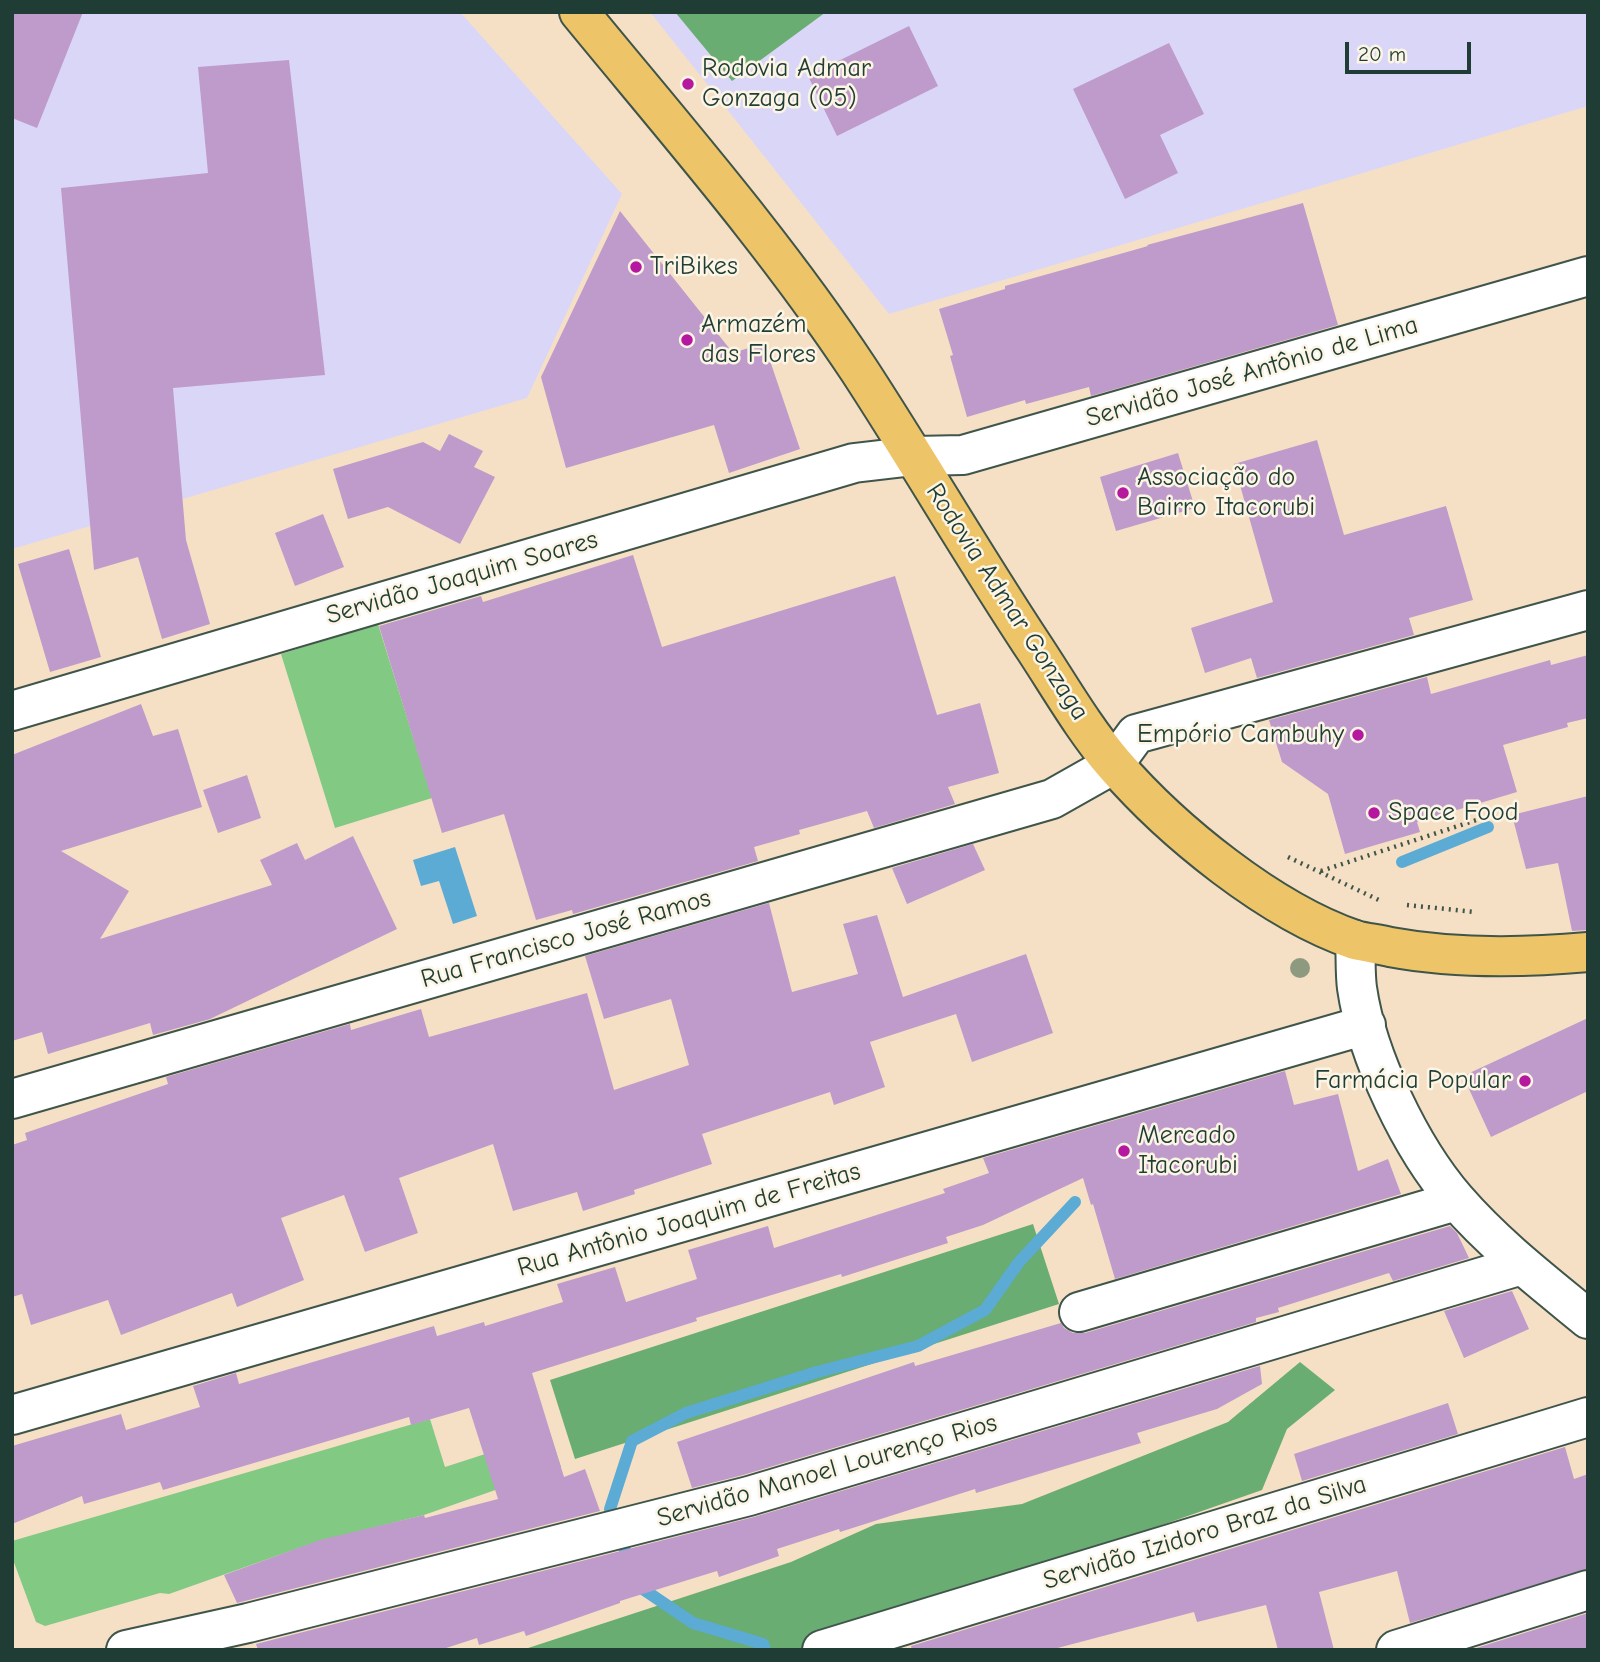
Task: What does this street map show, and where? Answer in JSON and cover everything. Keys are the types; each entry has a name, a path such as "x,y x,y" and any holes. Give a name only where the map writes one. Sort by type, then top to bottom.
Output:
{"main road":[{"name":"Rodovia Admar Gonzaga","path":"579,12 764,235 801,285 914,456 1000,597 1086,726 1114,764 1172,821 1227,869 1285,908 1355,940 1416,952 1487,957 1588,953"}],"street":[{"name":"Servidão José Antônio de Lima","path":"914,456 963,455 1588,276"},
{"name":"Servidão Joaquim Soares","path":"12,710 854,463 914,456"},
{"path":"1114,764 1136,734 1588,610"},
{"name":"Rua Francisco José Ramos","path":"12,1099 1052,799 1114,764"},
{"path":"1355,940 1357,988 1366,1025 1391,1098 1415,1139 1456,1200 1522,1265 1588,1319"},
{"name":"Rua Antônio Joaquim de Freitas","path":"12,1415 1366,1025"},
{"path":"1079,1312 1456,1200"},
{"name":"Servidão Manoel Lourenço Rios","path":"126,1650 248,1623 749,1496 1522,1265"},
{"name":"Servidão Izidoro Braz da Silva","path":"822,1650 1588,1417"},
{"path":"1396,1650 1588,1590"}],"path":[{"path":"1321,872 1520,806"},
{"path":"1284,856 1384,903"},
{"path":"1397,904 1485,912"}],"shaded area":[{"path":"12,12 460,12 622,194 527,398 12,549"},
{"path":"650,12 1588,12 1588,106 889,314"}],"green space":[{"path":"675,12 826,12 732,81"},
{"path":"378,624 432,798 335,828 281,654"},
{"path":"1033,1224 1059,1304 575,1459 550,1380"},
{"path":"1300,1362 1335,1390 1287,1429 1262,1490 1122,1539 869,1650 522,1650 791,1562 876,1524 1022,1504 1228,1422"},
{"path":"430,1419 445,1467 550,1433 561,1467 424,1515 316,1542 169,1594 160,1593 45,1626 36,1622 12,1557 12,1541"}],"water":[{"path":"455,847 477,916 453,924 439,881 421,886 413,860"}],"building":[{"path":"12,12 83,12 37,128 12,118"},
{"path":"909,26 938,86 837,136 808,76"},
{"path":"1169,43 1204,114 1160,135 1178,173 1125,199 1073,89"},
{"path":"289,60 325,375 173,388 186,540 210,624 162,639 138,557 94,570 61,188 208,173 198,67"},
{"path":"1303,203 1338,325 1091,396 1089,387 1026,404 1025,400 967,417 939,309 1005,289 1005,286"},
{"path":"620,211 733,353 764,343 800,449 729,473 714,425 566,468 541,377"},
{"path":"449,434 483,451 474,467 495,477 460,544 388,507 348,519 333,469 423,442 440,451"},
{"path":"1317,440 1344,535 1446,506 1473,600 1409,618 1414,635 1257,678 1251,658 1205,673 1191,628 1273,602 1234,464"},
{"path":"1178,453 1195,508 1116,531 1100,477"},
{"path":"323,514 344,567 295,586 275,533"},
{"path":"69,549 101,657 50,672 18,564"},
{"path":"633,555 662,647 895,576 937,715 980,703 999,773 948,787 955,804 874,828 867,811 799,830 800,834 754,847 758,861 573,914 572,910 536,920 504,814 442,833 379,626 481,596 483,602"},
{"path":"1588,655 1588,718 1567,723 1568,727 1503,745 1517,792 1417,822 1420,832 1345,854 1328,794 1282,762 1269,720 1427,677 1431,694 1550,660 1551,665"},
{"path":"141,704 153,736 178,729 202,807 61,851 129,891 100,939 272,885 260,860 297,843 305,860 353,836 397,929 210,1019 153,1035 150,1023 48,1054 42,1032 12,1041 12,755"},
{"path":"247,775 261,818 218,833 203,790"},
{"path":"1588,796 1588,930 1572,931 1558,863 1526,869 1512,815"},
{"path":"973,844 985,870 907,904 892,868"},
{"path":"769,903 792,992 858,974 843,924 877,915 903,997 1026,954 1053,1033 972,1062 956,1014 870,1042 885,1087 834,1105 830,1092 702,1134 712,1164 634,1190 635,1194 583,1211 577,1192 513,1211 493,1144 399,1178 418,1233 365,1252 344,1195 281,1218 304,1280 237,1307 232,1293 121,1335 108,1300 31,1325 22,1294 12,1297 12,1145 27,1140 25,1133 168,1084 166,1077 350,1024 351,1030 421,1009 429,1037 587,993 614,1090 689,1065 671,999 604,1019 585,956"},
{"name":"Farmácia Popular","path":"1588,1018 1588,1091 1491,1137 1463,1076"},
{"path":"1285,1071 1294,1105 1338,1094 1358,1171 1388,1159 1401,1194 1115,1279 1083,1178 983,1225 946,1237 948,1243 842,1277 841,1274 696,1318 697,1321 532,1373 564,1477 585,1469 600,1511 237,1603 224,1575 320,1540 424,1515 425,1518 498,1499 469,1408 411,1425 409,1417 163,1490 160,1482 84,1504 82,1496 12,1524 12,1446 121,1414 126,1430 200,1407 193,1386 236,1373 239,1384 434,1326 437,1336 484,1322 485,1326 563,1302 557,1284 615,1267 626,1302 697,1279 688,1250 768,1226 774,1248 945,1193 943,1189 989,1173 983,1158"},
{"path":"1450,1226 1457,1233 1469,1258 1393,1281 1389,1273 1278,1308 1279,1312 1256,1318 1256,1322 743,1475 692,1488 677,1442 914,1362 915,1366 1061,1323 1073,1333 1085,1333"},
{"path":"1512,1291 1529,1329 1464,1358 1444,1311"},
{"path":"1260,1366 1262,1384 1217,1409 1137,1433 1141,1443 976,1493 975,1489 840,1532 839,1529 777,1549 779,1556 719,1577 717,1571 620,1601 526,1636 524,1631 479,1645 477,1638 440,1650 258,1650 256,1644 754,1517"},
{"path":"1448,1403 1458,1434 1302,1481 1294,1454"},
{"path":"1565,1447 1574,1479 1588,1474 1588,1569 1410,1623 1397,1571 1319,1592 1334,1650 1278,1650 1266,1605 1197,1622 1194,1612 1050,1650 912,1650 911,1646"},
{"path":"1588,1613 1588,1650 1470,1650"}],"waterway":[{"path":"1402,862 1488,827"},
{"path":"630,1564 610,1509 632,1441 686,1413 817,1372 918,1346 985,1310 1019,1262 1075,1202"},
{"path":"636,1582 693,1623 763,1644 765,1650"}],"place":[{"name":"Rodovia Admar Gonzaga (05)","path":"688,84"},
{"name":"TriBikes","path":"636,267"},
{"name":"Armazém das Flores","path":"687,340"},
{"name":"Associação do Bairro Itacorubi","path":"1123,493"},
{"name":"Empório Cambuhy","path":"1358,735"},
{"name":"Space Food","path":"1374,813"},
{"name":"Farmácia Popular","path":"1525,1081"},
{"name":"Mercado Itacorubi","path":"1124,1151"}]}
